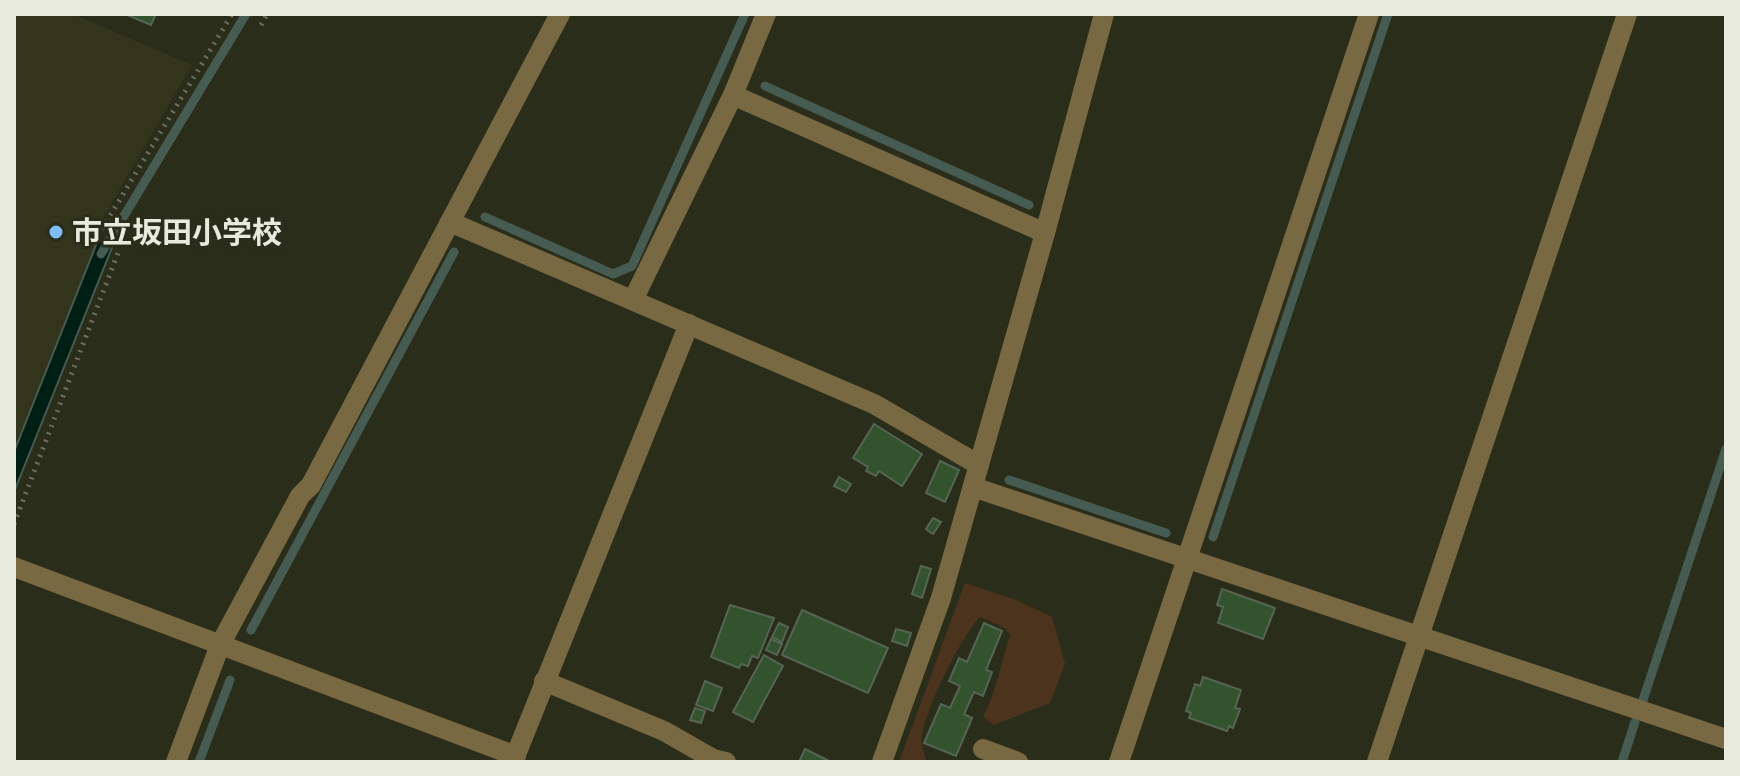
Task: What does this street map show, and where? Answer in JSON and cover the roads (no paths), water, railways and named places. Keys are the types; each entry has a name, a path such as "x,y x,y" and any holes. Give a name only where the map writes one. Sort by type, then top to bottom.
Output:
{"street":[{"path":"176,762 220,645 300,496 311,485 560,14"},
{"path":"633,300 733,95 766,14"},
{"path":"882,762 941,598 1104,14"},
{"path":"1119,762 1369,14"},
{"path":"1377,762 1627,14"},
{"path":"733,95 1045,233"},
{"path":"450,222 874,404 979,465"},
{"path":"14,567 514,759 689,324"},
{"path":"973,487 1726,739"},
{"path":"544,681 664,731 713,759 726,762"},
{"path":"983,749 1018,762"}],"waterway":[{"path":"101,254 246,14"},
{"path":"485,217 613,274 632,266 745,14"},
{"path":"1213,537 1388,14"},
{"path":"765,86 1029,205"},
{"path":"251,630 454,252"},
{"path":"1643,700 1726,449"},
{"path":"1009,480 1166,533"},
{"path":"199,762 230,680"},
{"path":"1622,762 1635,722"}],"place":[{"name":"市立坂田小学校","path":"56,232"}]}
